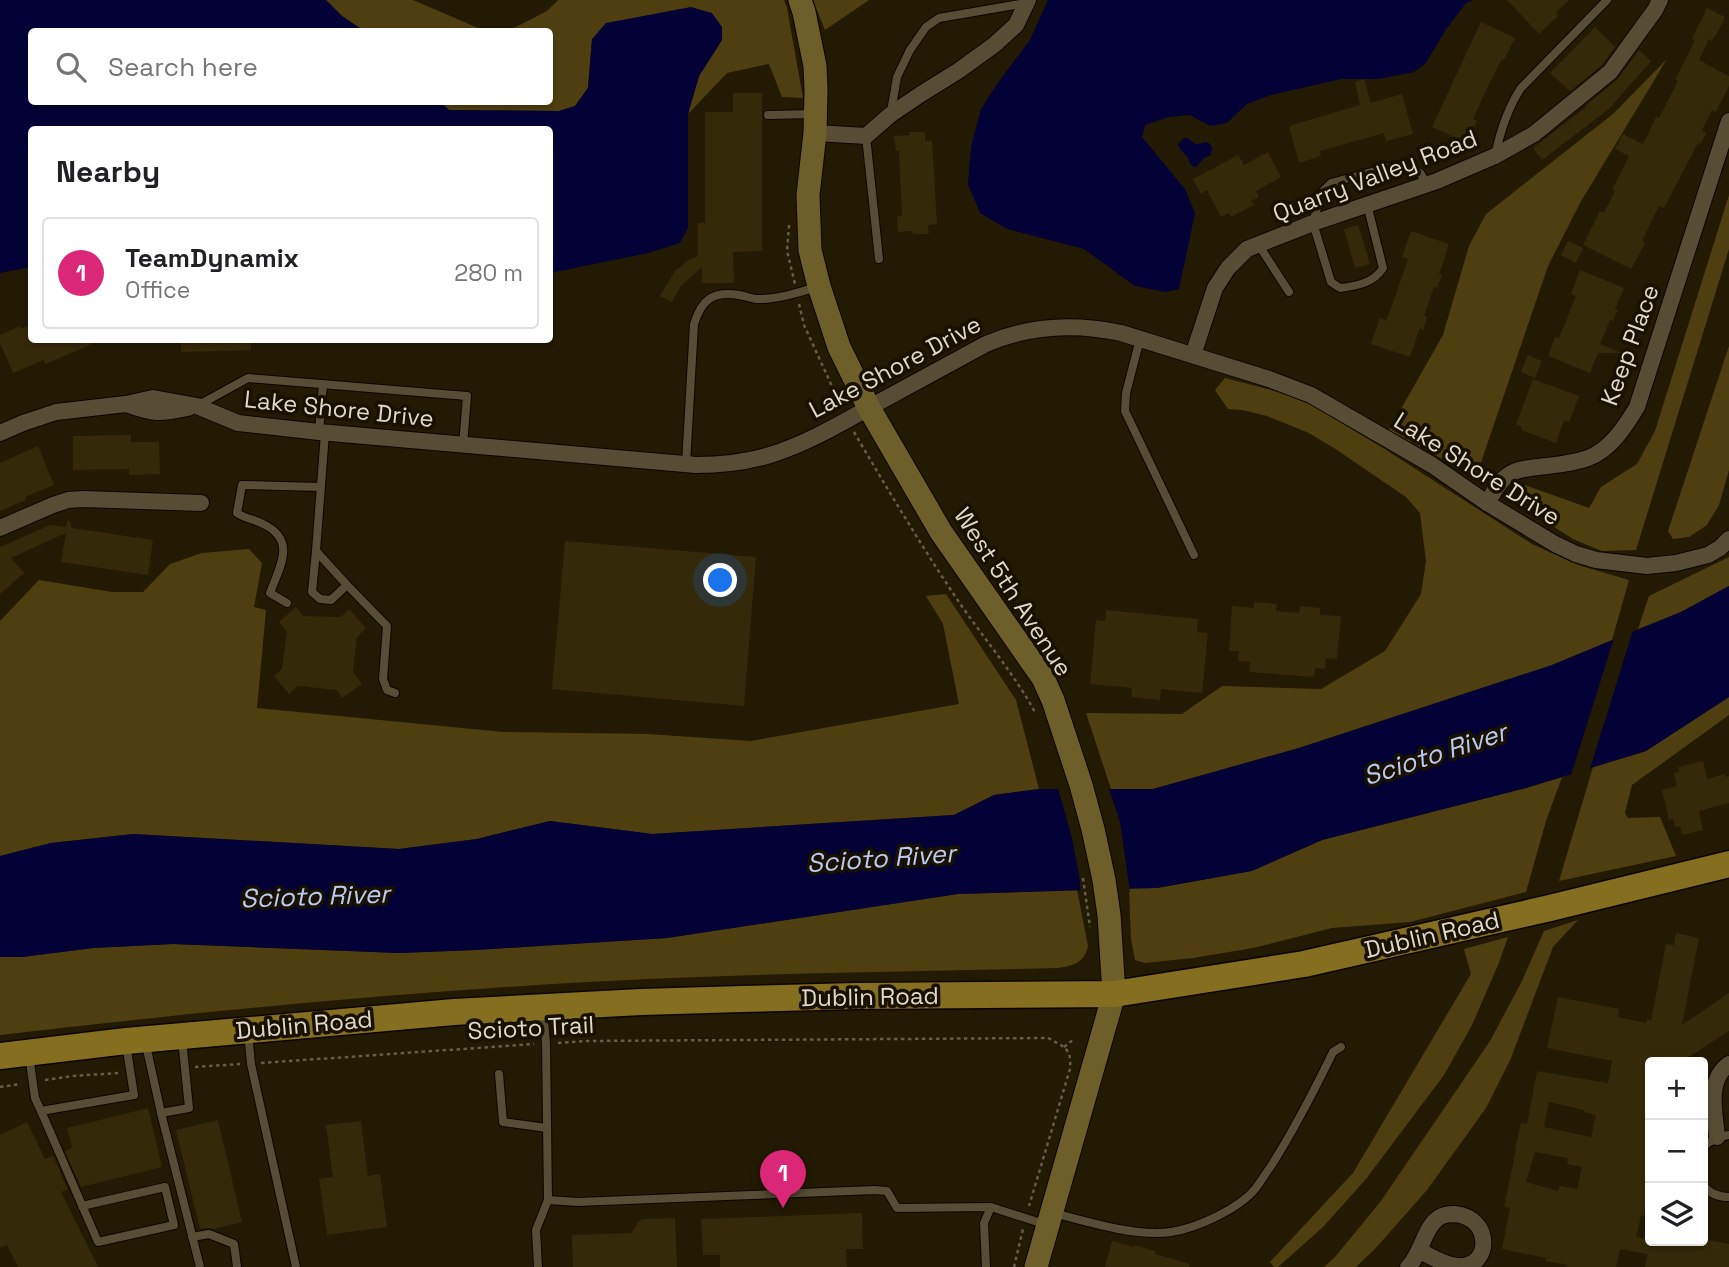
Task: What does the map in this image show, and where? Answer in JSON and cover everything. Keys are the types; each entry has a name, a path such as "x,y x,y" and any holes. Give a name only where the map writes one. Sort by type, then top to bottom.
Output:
{"main road":[{"name":"West 5th Avenue","path":"800,0 815,66 815,124 808,195 810,250 839,348 869,408 941,532 1043,678 1081,785 1104,880 1100,935 1114,994 1036,1267"},
{"name":"Dublin Road","path":"0,1056 248,1029 543,1007 653,1001 856,996 1114,994 1304,964 1729,864"}],"street":[{"name":"Quarry Valley Road","path":"1193,355 1215,288 1228,268 1247,249 1427,184 1495,156 1534,134 1610,72 1660,0"},
{"path":"815,124 866,136 890,115 994,45 1016,25 1027,2"},
{"name":"Keep Place","path":"1487,503 1500,482 1511,473 1577,461 1594,455 1617,436 1631,418 1637,407 1729,121"},
{"name":"Lake Shore Drive","path":"197,406 238,423 463,445 720,465 771,454 806,440 986,344 1036,328 1071,326 1104,330 1140,339 1269,379 1311,395 1432,465 1487,503 1555,544 1576,554 1616,564 1676,564 1708,555 1729,540"},
{"path":"0,433 57,412 125,404 162,414 197,406"},
{"path":"0,528 68,500 201,503"},
{"path":"1723,1136 1713,1091 1721,1070 1729,1064"},
{"path":"1408,1267 1420,1251"}],"lane":[{"path":"1495,156 1500,131 1521,88 1607,0"},
{"path":"890,115 897,77 909,50 926,27 939,18 1027,2"},
{"path":"768,115 815,124"},
{"path":"866,136 879,259"},
{"path":"1367,204 1383,268 1378,277 1357,286 1340,288 1331,282 1313,223 1321,193 1331,183 1397,165 1410,166 1420,173 1427,184"},
{"path":"1258,244 1289,292"},
{"path":"686,464 694,324 698,311 716,294 755,299 797,294 819,286"},
{"path":"1140,339 1126,394 1125,411 1194,555"},
{"path":"197,406 248,378 467,396 463,445"},
{"path":"323,384 320,487 312,592 320,599 331,600 347,585"},
{"path":"288,603 270,593 284,553 282,540 274,529 245,519 237,513 242,485 320,487"},
{"path":"316,551 387,625 383,679 387,690 395,693"},
{"path":"538,1267 537,1230 548,1200 543,1007"},
{"path":"248,1029 251,1064 296,1267"},
{"path":"161,1113 189,1108 182,1036"},
{"path":"41,1111 134,1095 130,1072 135,1040"},
{"path":"135,1040 161,1113 200,1267"},
{"path":"548,1200 578,1202 875,1190 887,1191 897,1208 991,1207 1026,1218 1080,1220 1138,1232 1171,1232 1199,1224 1232,1209 1255,1189 1284,1145 1333,1052 1341,1047"},
{"path":"29,1052 35,1098 41,1111 82,1206 98,1242 174,1225 165,1187 82,1206"},
{"path":"499,1074 503,1122 547,1128"},
{"path":"1708,1190 1713,1194 1729,1197"},
{"path":"986,1267 984,1223 991,1207"},
{"path":"192,1237 209,1234 234,1244 237,1267"}],"path":[{"path":"1082,869 1100,935"},
{"name":"Scioto Trail","path":"184,1068 600,1041 1048,1038 1064,1047"},
{"path":"1014,1267 1070,1069 1071,1057 1064,1047 1074,1039"},
{"path":"0,1087 74,1076 130,1072"}],"shaded area":[{"path":"326,0 413,0 478,28 360,28"},
{"path":"558,0 784,0 803,98 782,97 769,64 727,73 688,114 699,76 722,40 592,39 588,88 575,106 559,111 449,110 443,105 553,105 553,28 514,28 547,11"},
{"path":"813,0 869,0 825,30"},
{"path":"1667,59 1580,203 1548,266 1476,477 1389,430 1443,335 1469,246 1486,214 1613,114"},
{"path":"1729,195 1729,249 1636,550 1602,551 1573,539 1507,497 1519,483 1589,508 1601,487 1637,464 1655,431"},
{"path":"1729,346 1729,470 1719,505 1707,525 1689,537 1673,539 1668,531"},
{"path":"1225,378 1309,403 1532,544 1578,565 1629,580 1612,640 1552,665 1299,748 1153,789 1111,789 1086,713 1182,714 1222,686 1321,689 1385,651 1421,594 1426,561 1420,513 1406,497 1309,433 1267,416 1228,409 1215,390"},
{"path":"249,549 262,563 254,607 266,610 257,708 503,732 647,734 751,741 959,704 943,624 926,596 946,594 1016,700 1039,789 994,795 954,815 652,834 550,821 477,839 399,849 133,834 51,843 0,856 0,621 39,580 112,592 143,592 170,564 202,553"},
{"path":"1729,557 1729,586 1681,612 1638,629 1649,596"},
{"path":"1729,697 1729,715 1632,785 1625,813 1628,818 1660,817 1676,856 1559,881 1593,767 1646,751"},
{"path":"1562,777 1546,821 1526,892 1410,922 1332,928 1253,948 1193,958 1145,963 1135,960 1131,939 1129,888 1157,888 1251,871 1322,840"},
{"path":"1077,890 1088,946 1078,962 1058,968 824,973 515,986 294,1004 0,1035 0,957 173,944 399,953 476,950 667,938 957,894"},
{"path":"1578,920 1553,947 1511,1058 1486,1108 1427,1190 1356,1267 1324,1267 1381,1201 1490,1041 1521,983 1544,931"},
{"path":"1508,937 1472,1025 1444,1075 1366,1179 1323,1227 1278,1267 1274,1267 1270,1262 1353,1173 1471,974 1464,949"}],"water":[{"path":"0,0 326,0 360,28 28,28 28,105 443,105 449,110 559,111 575,106 588,88 592,39 606,23 691,7 712,13 722,27 722,40 699,76 688,114 688,228 680,243 648,253 553,272 553,126 28,126 28,268 0,273"},
{"path":"1048,0 1474,0 1466,3 1425,64 1414,72 1378,79 1341,79 1271,95 1247,104 1227,123 1210,126 1190,115 1169,117 1145,125 1142,137 1185,189 1195,213 1179,289 1165,292 1135,286 1084,249 1007,229 980,213 968,184 971,147 981,109 1030,40"},
{"path":"1184,138 1195,144 1208,143 1212,147 1211,155 1194,167 1178,144"},
{"name":"Scioto River","path":"1729,586 1729,697 1646,751 1526,788 1322,840 1252,871 1157,888 958,894 667,938 399,953 173,944 0,957 0,856 51,843 133,834 399,849 477,839 550,821 652,834 954,815 994,795 1039,789 1153,789 1299,748 1552,665 1681,612"}],"pier":[{"path":"1634,627 1589,772 1570,778 1615,635"},
{"path":"1057,785 1108,786 1120,822 1130,892 1081,894 1071,834"}],"building":[{"path":"1507,0 1569,0 1556,12 1558,16 1539,34"},
{"path":"1707,8 1725,17 1716,36 1712,41 1709,39 1699,60 1729,76 1729,86 1716,112 1712,110 1702,130 1706,133 1701,144 1698,143 1664,208 1659,206 1642,241 1645,243 1631,269 1583,245 1600,211 1604,213 1629,156 1615,149 1623,134 1643,144 1678,81 1675,80"},
{"path":"1481,22 1515,38 1473,119 1477,121 1467,143 1432,127"},
{"path":"1595,27 1615,47 1602,65 1570,91 1550,73 1564,62"},
{"path":"1639,50 1651,61 1609,109 1542,160 1533,148 1617,80"},
{"path":"1364,79 1371,103 1402,94 1413,134 1386,141 1384,133 1320,151 1321,156 1299,163 1289,126 1360,105 1355,82"},
{"path":"733,93 762,93 762,251 733,252 734,283 702,283 702,267 680,287 672,302 660,296 675,271 698,256 698,223 705,223 705,112 733,112"},
{"path":"910,132 925,132 925,141 932,141 937,224 928,225 929,234 898,232 897,216 902,216 899,151 896,151 894,136 910,135"},
{"path":"1268,152 1281,177 1256,191 1259,197 1251,201 1254,205 1231,217 1229,213 1221,217 1207,190 1201,194 1193,179 1238,155 1244,165"},
{"path":"1358,225 1370,264 1355,268 1344,229"},
{"path":"1411,231 1449,244 1439,275 1442,275 1437,288 1434,287 1424,316 1427,317 1423,330 1420,328 1410,357 1371,344 1380,318 1386,321 1395,297 1408,259 1402,257"},
{"path":"1568,241 1583,248 1576,263 1561,255"},
{"path":"1580,270 1624,288 1615,309 1618,310 1613,321 1610,320 1600,344 1622,353 1598,353 1590,373 1548,356 1555,337 1559,338 1576,296 1571,294"},
{"path":"20,326 21,329 28,326 28,343 95,343 45,364 44,360 13,373 0,343 0,335"},
{"path":"181,343 251,343 251,350 181,352"},
{"path":"1528,355 1542,361 1535,378 1521,372"},
{"path":"1533,379 1579,396 1569,422 1564,420 1556,443 1521,430 1522,427 1516,424"},
{"path":"131,435 131,442 159,442 160,474 129,475 129,469 73,470 73,436"},
{"path":"38,446 54,485 0,511 0,463"},
{"path":"68,518 72,528 153,540 148,575 61,562 66,533 11,558 24,573 0,594 0,545 1,547 50,525 66,527"},
{"path":"565,541 756,557 744,706 552,689"},
{"path":"1254,602 1277,604 1276,611 1299,613 1300,606 1320,608 1320,615 1341,616 1337,659 1326,658 1325,669 1315,668 1314,677 1249,672 1250,662 1238,661 1239,651 1229,651 1232,606 1254,608"},
{"path":"296,607 303,616 341,617 349,609 366,628 357,637 353,672 362,684 342,698 337,690 298,686 289,694 274,676 282,669 287,631 279,622"},
{"path":"1106,610 1198,619 1197,632 1208,633 1202,693 1161,689 1160,700 1131,697 1132,688 1090,684 1096,620 1105,621"},
{"path":"1703,761 1707,779 1725,774 1725,777 1729,776 1729,803 1699,811 1703,830 1682,835 1680,826 1675,827 1673,819 1669,820 1662,790 1677,786 1674,773 1679,772 1678,767"},
{"path":"1676,933 1699,938 1682,1025 1729,993 1729,1031 1689,1057 1645,1057 1645,1210 1636,1237 1645,1239 1645,1246 1708,1246 1708,1240 1729,1244 1729,1267 1645,1267 1648,1254 1620,1249 1616,1267 1567,1267 1568,1265 1545,1261 1546,1258 1502,1249 1510,1208 1504,1207 1515,1149 1521,1123 1527,1124 1537,1071 1608,1083 1612,1061 1547,1048 1558,997 1619,1009 1618,1017 1646,1023 1647,1019 1651,1020 1666,944 1674,945","holes":["1549,1102 1596,1115 1591,1137 1544,1127","1535,1152 1568,1158 1567,1164 1582,1167 1577,1189 1560,1186 1558,1191 1526,1182"]},
{"path":"148,1108 162,1167 81,1187 65,1151 72,1148 67,1128"},
{"path":"218,1120 242,1222 214,1229 200,1229 176,1130"},
{"path":"361,1121 368,1176 380,1174 387,1227 327,1235 319,1179 333,1177 326,1125"},
{"path":"27,1122 45,1159 53,1156 68,1190 61,1192 98,1267 18,1267 7,1245 0,1248 0,1135"},
{"path":"862,1213 863,1249 846,1249 847,1267 720,1267 720,1255 703,1255 701,1219"},
{"path":"675,1218 677,1267 573,1267 572,1235 632,1233 639,1221 644,1219"},
{"path":"1112,1241 1155,1251 1155,1254 1190,1264 1189,1267 1105,1267"}],"place":[{"name":"TeamDynamix","path":"783,1208"}]}
